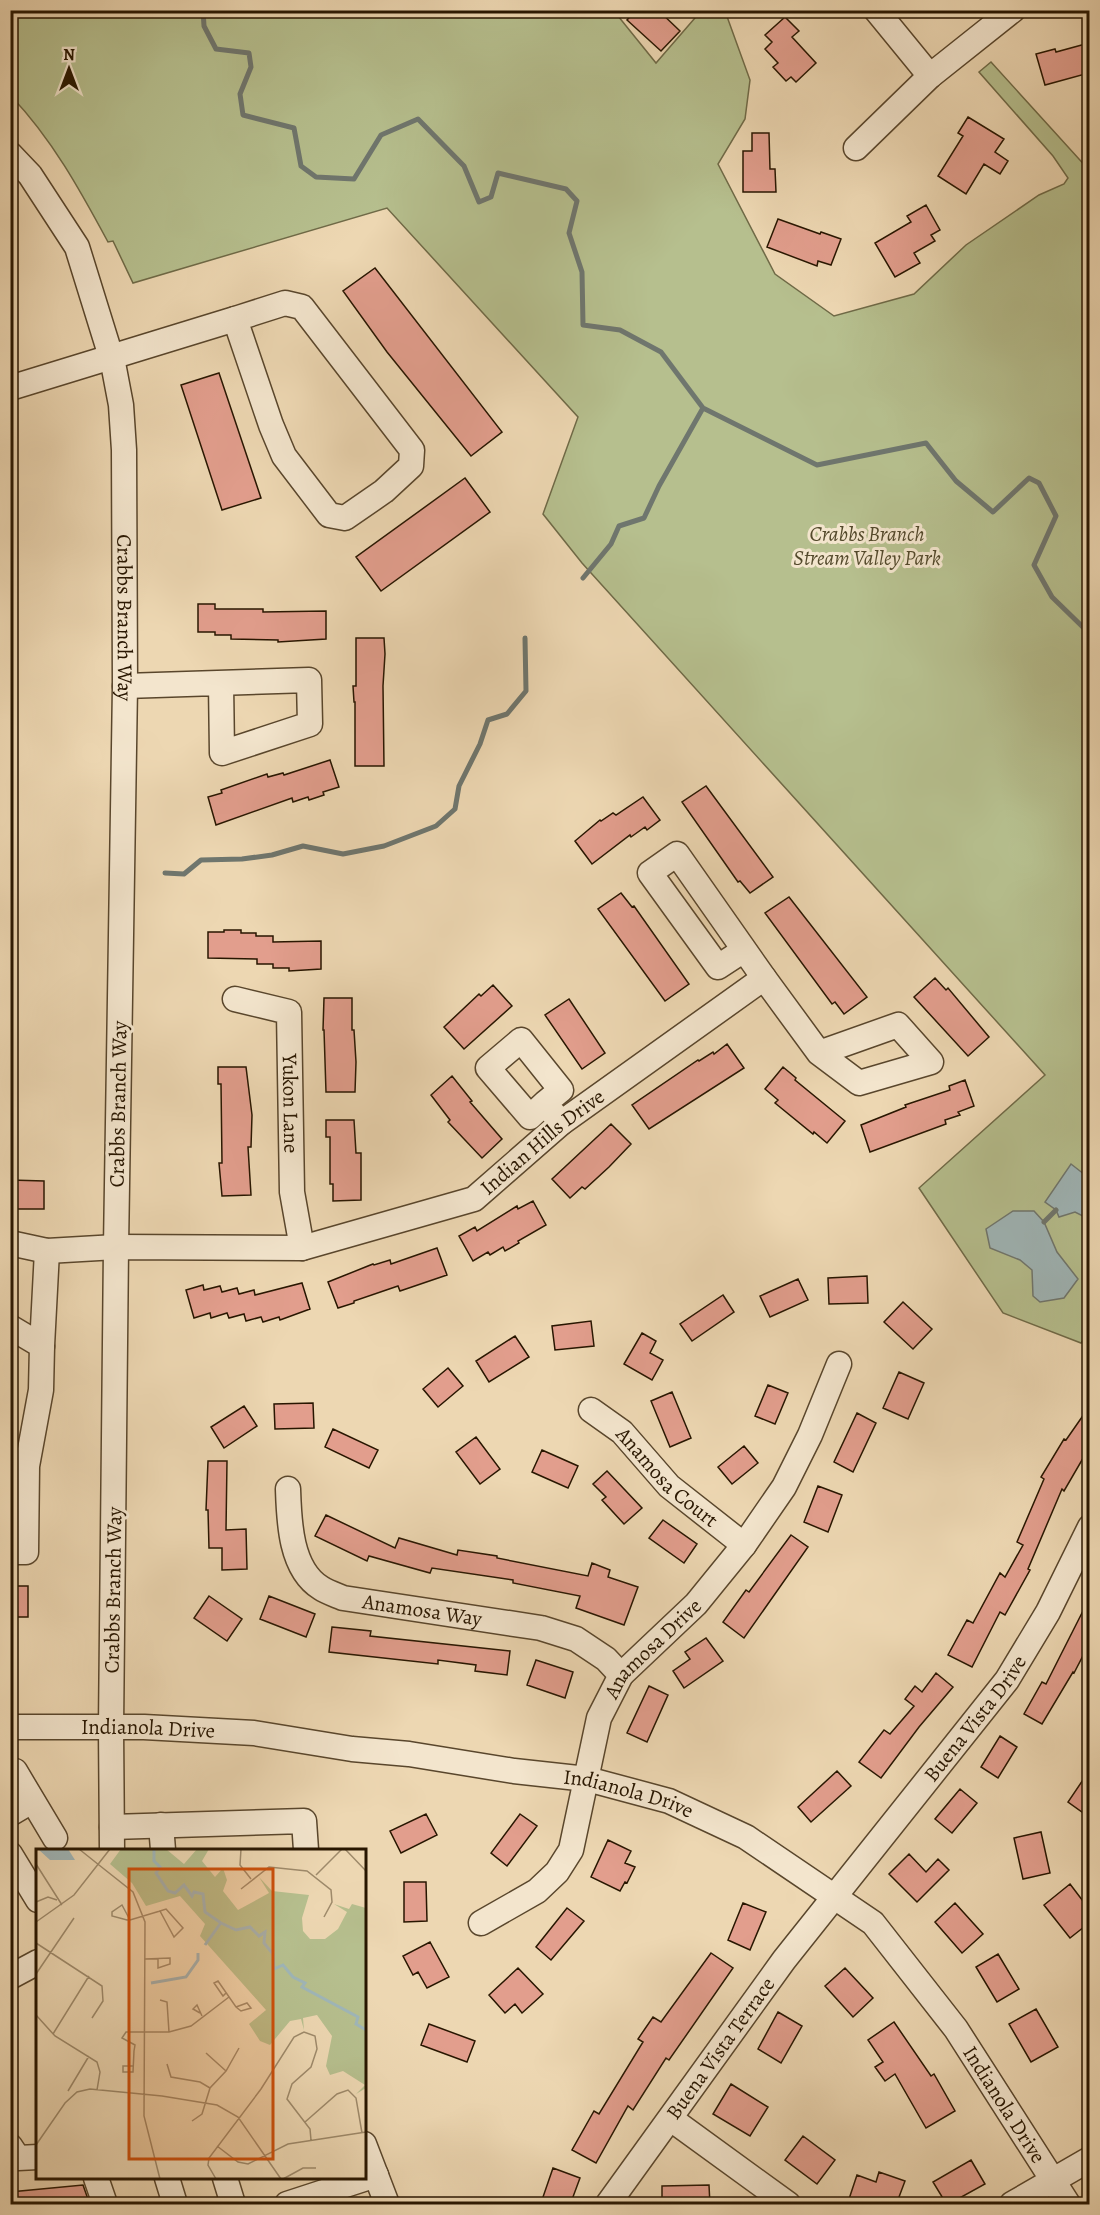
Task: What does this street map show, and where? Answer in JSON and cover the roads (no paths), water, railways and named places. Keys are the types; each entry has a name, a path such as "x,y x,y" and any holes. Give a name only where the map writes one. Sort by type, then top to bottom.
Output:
{"street":[{"path":"876,10 930,76"},
{"path":"856,148 930,76 1013,10"},
{"name":"Crabbs Branch Way","path":"10,154 30,176 77,247 111,358 121,405 124,450 125,686 116,1247 112,1839"},
{"path":"10,388 285,303 302,307 412,450 411,466 384,491 345,518 329,515 284,456 271,425 235,319"},
{"path":"125,686 221,683"},
{"path":"744,950 819,1053"},
{"name":"Indian Hills Drive","path":"10,1243 47,1251 116,1247 302,1248 474,1199 561,1123 764,978"},
{"name":"Yukon Lane","path":"235,999 288,1012 292,1192 302,1248"},
{"path":"545,1103 561,1123"},
{"path":"10,1552 26,1552 19,1502 41,1390 47,1251"},
{"path":"10,1327 42,1346"},
{"name":"Anamosa Drive","path":"481,1923 537,1891 557,1872 571,1850 599,1718 621,1675 696,1604 744,1545 784,1487 810,1435 839,1364"},
{"name":"Anamosa Court","path":"591,1410 622,1432 669,1486 744,1545"},
{"name":"Anamosa Way","path":"288,1489 289,1524 299,1559 308,1576 321,1588 343,1598 541,1628 576,1639 606,1659 621,1675"},
{"name":"Buena Vista Drive","path":"836,1896 1007,1680 1048,1612 1089,1527"},
{"name":"Indianola Drive","path":"10,1726 144,1727 254,1733 352,1749 409,1754 514,1771 587,1779 669,1801 746,1836 873,1923 949,2019 1068,2205"},
{"path":"15,1771 55,1838"},
{"path":"10,1814 32,1802"},
{"path":"112,1839 161,1825 304,1821 306,1849"},
{"path":"161,1825 163,1849"},
{"path":"10,1854 36,1897"},
{"name":"Buena Vista Terrace","path":"608,2205 784,1960 836,1896"},
{"path":"10,1977 36,1963"},
{"path":"671,2119 788,2205"},
{"path":"366,2149 387,2205"},
{"path":"1012,2205 1089,2159"},
{"path":"366,2178 376,2175"},
{"path":"96,2179 105,2205"},
{"path":"167,2179 174,2205"},
{"path":"225,2179 233,2205"},
{"path":"287,2205 364,2179"}],"water":[{"path":"1071,1164 1089,1178 1089,1219 1075,1212 1059,1217 1056,1210 1045,1202"},
{"path":"1013,1211 1034,1211 1044,1222 1057,1252 1078,1279 1064,1298 1040,1302 1033,1296 1032,1270 1020,1260 990,1248 986,1229"}],"waterway":[{"path":"203,10 204,26 216,49 249,53 251,67 240,94 243,115 294,128 301,166 316,177 354,179 381,135 418,119 464,166 479,202 491,197 498,173 566,189 577,201 569,233 582,272 583,325 620,330 661,352 703,408 817,465 926,443 956,481 993,512 1029,478 1039,483 1056,516 1034,565 1052,597 1090,634"},
{"path":"583,578 611,544 619,526 644,518 659,486 703,408"},
{"path":"165,873 184,874 201,860 242,859 272,855 303,846 343,854 384,846 436,826 455,809 459,786 480,744 488,720 507,714 526,691 525,638"},
{"path":"1044,1222 1056,1210"}],"park label":[{"name":"Crabbs Branch Stream Valley Park","path":"867,546"}]}
